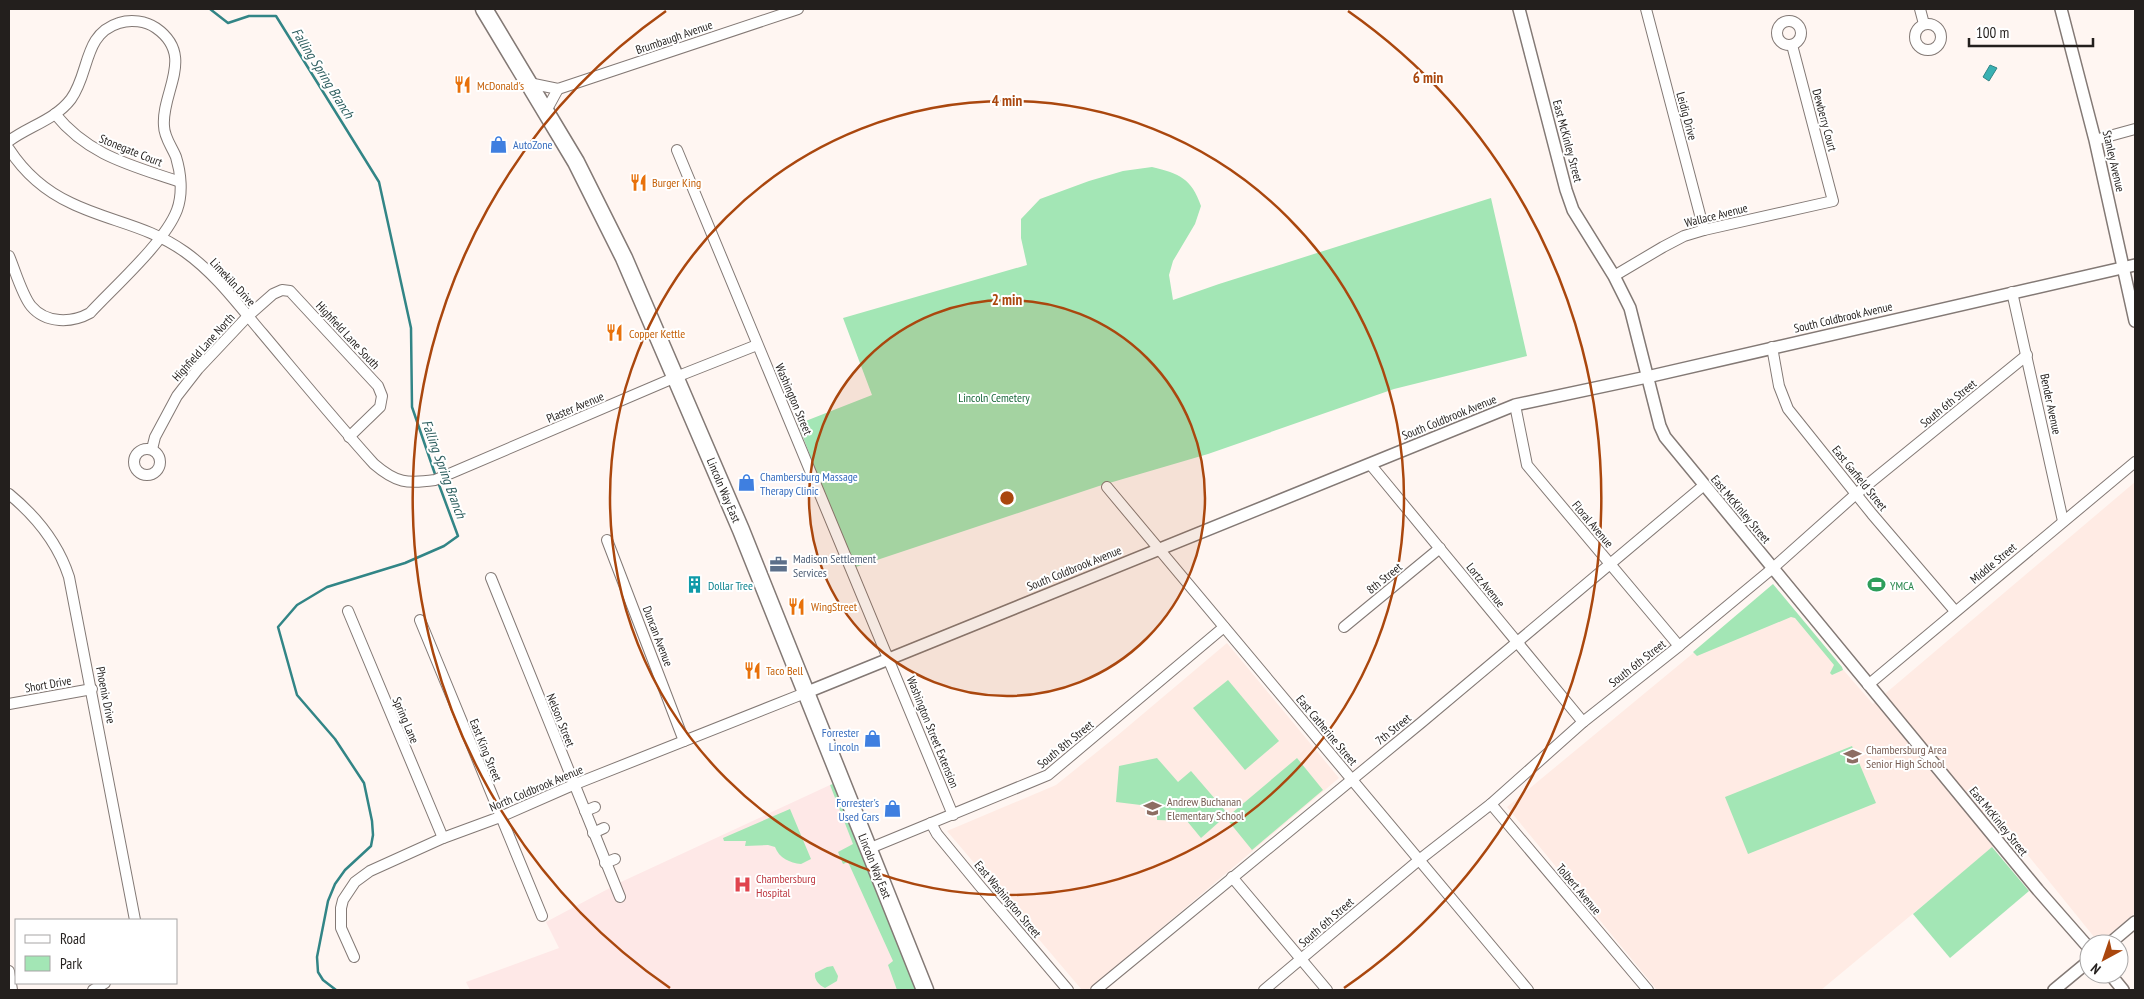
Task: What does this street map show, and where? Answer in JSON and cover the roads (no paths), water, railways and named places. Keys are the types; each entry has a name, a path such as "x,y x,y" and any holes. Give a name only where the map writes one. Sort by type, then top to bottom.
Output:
{"highway":[{"name":"Lincoln Way East","path":"484,9 576,162 607,222 741,530 925,990"}],"street":[{"name":"Brumbaugh Avenue","path":"558,89 798,9"},
{"name":"East McKinley Street","path":"1519,9 1566,190 1574,210 1614,276 1630,308 1660,426 1665,437 1703,486 1773,568 2038,890 2079,937"},
{"name":"Leidig Drive","path":"1646,9 1704,230"},
{"path":"1920,9 1924,24"},
{"name":"Stanley Avenue","path":"2061,9 2130,267 2135,321"},
{"path":"9,141 55,114 67,103 76,91 91,47 100,34 114,25 125,21 136,21 151,25 166,38 174,57 175,75 163,124 176,158 180,182 179,205 174,217 161,237 90,313 74,319 52,319 32,307 9,256"},
{"name":"Dewberry Court","path":"1792,45 1833,201"},
{"path":"529,83 558,89 546,112"},
{"name":"Stonegate Court","path":"55,114 68,130 99,152 180,182"},
{"path":"2096,140 2135,129"},
{"name":"Limekiln Drive","path":"9,149 27,172 56,196 86,210 143,228 185,252 201,265 248,316 349,437 386,475 401,482"},
{"name":"Washington Street","path":"677,150 889,658"},
{"name":"Wallace Avenue","path":"1614,276 1663,246 1684,236 1833,201"},
{"name":"South Coldbrook Avenue","path":"805,693 1515,405 1647,377 2012,292 2130,267"},
{"name":"Highfield Lane South","path":"248,316 273,294 282,290 290,291 378,386 382,396 380,407 349,437"},
{"name":"Bender Avenue","path":"2012,292 2063,521"},
{"name":"Highfield Lane North","path":"152,449 155,437 177,396 198,369 248,316"},
{"name":"Plaster Avenue","path":"401,482 435,480 676,377 757,345"},
{"name":"East Garfield Street","path":"1772,347 1779,386 1788,409 1856,494 1955,611"},
{"name":"South 6th Street","path":"1264,990 1419,860 1491,804 1583,722 1773,568 1856,494 2027,355"},
{"name":"Floral Avenue","path":"1515,405 1527,465 1679,646"},
{"name":"Middle Street","path":"1868,685 2135,462"},
{"name":"Lortz Avenue","path":"1370,464 1583,722"},
{"name":"7th Street","path":"1096,990 1351,778 1422,722 1703,486"},
{"name":"East Catherine Street","path":"1107,487 1528,990"},
{"name":"Phoenix Drive","path":"9,494 32,514 44,529 63,560 69,577 135,919"},
{"name":"Duncan Avenue","path":"607,540 684,741"},
{"name":"8th Street","path":"1344,627 1440,548"},
{"name":"Nelson Street","path":"491,578 593,833 610,861 620,897"},
{"name":"Spring Lane","path":"348,611 443,838"},
{"name":"East King Street","path":"420,620 542,916"},
{"name":"South 8th Street","path":"868,850 1048,775 1224,627"},
{"name":"Washington Street Extension","path":"889,658 953,815"},
{"name":"Short Drive","path":"9,704 92,689"},
{"name":"North Coldbrook Avenue","path":"354,957 342,928 341,908 348,890 370,871 443,838 500,817 573,785 805,693"},
{"name":"Tolbert Avenue","path":"1491,804 1648,990"},
{"path":"585,811 595,807"},
{"name":"East Washington Street","path":"931,823 937,834 1068,990"},
{"path":"593,833 604,828"},
{"path":"1232,877 1327,990"},
{"path":"2121,934 2135,922"},
{"path":"2054,990 2079,969"},
{"path":"9,971 12,990"}],"water":[{"path":"1990,65 1997,68 1989,81 1983,77"}],"waterway":[{"name":"Falling Spring Branch","path":"210,9 228,23 249,16 276,16 379,182 411,328 412,407 436,477"},
{"name":"Falling Spring Branch","path":"336,990 323,980 318,972 317,957 328,901 335,884 345,870 371,846 373,835 372,821 364,783 335,739 297,695 278,627 297,605 327,587 405,563 444,546 458,536 438,482"}],"place":[{"name":"McDonald's","path":"463,85"},
{"name":"AutoZone","path":"499,144"},
{"name":"Burger King","path":"638,182"},
{"name":"Copper Kettle","path":"615,333"},
{"name":"Chambersburg Massage Therapy Clinic","path":"746,483"},
{"name":"Madison Settlement Services","path":"779,565"},
{"name":"Dollar Tree","path":"694,585"},
{"name":"YMCA","path":"1876,585"},
{"name":"WingStreet","path":"797,606"},
{"name":"Taco Bell","path":"752,670"},
{"name":"Forrester Lincoln","path":"873,739"},
{"name":"Chambersburg Area Senior High School","path":"1852,756"},
{"name":"Andrew Buchanan Elementary School","path":"1153,808"},
{"name":"Forrester's Used Cars","path":"893,809"},
{"name":"Chambersburg Hospital","path":"742,885"}],"park label":[{"name":"Lincoln Cemetery","path":"994,397"}]}
